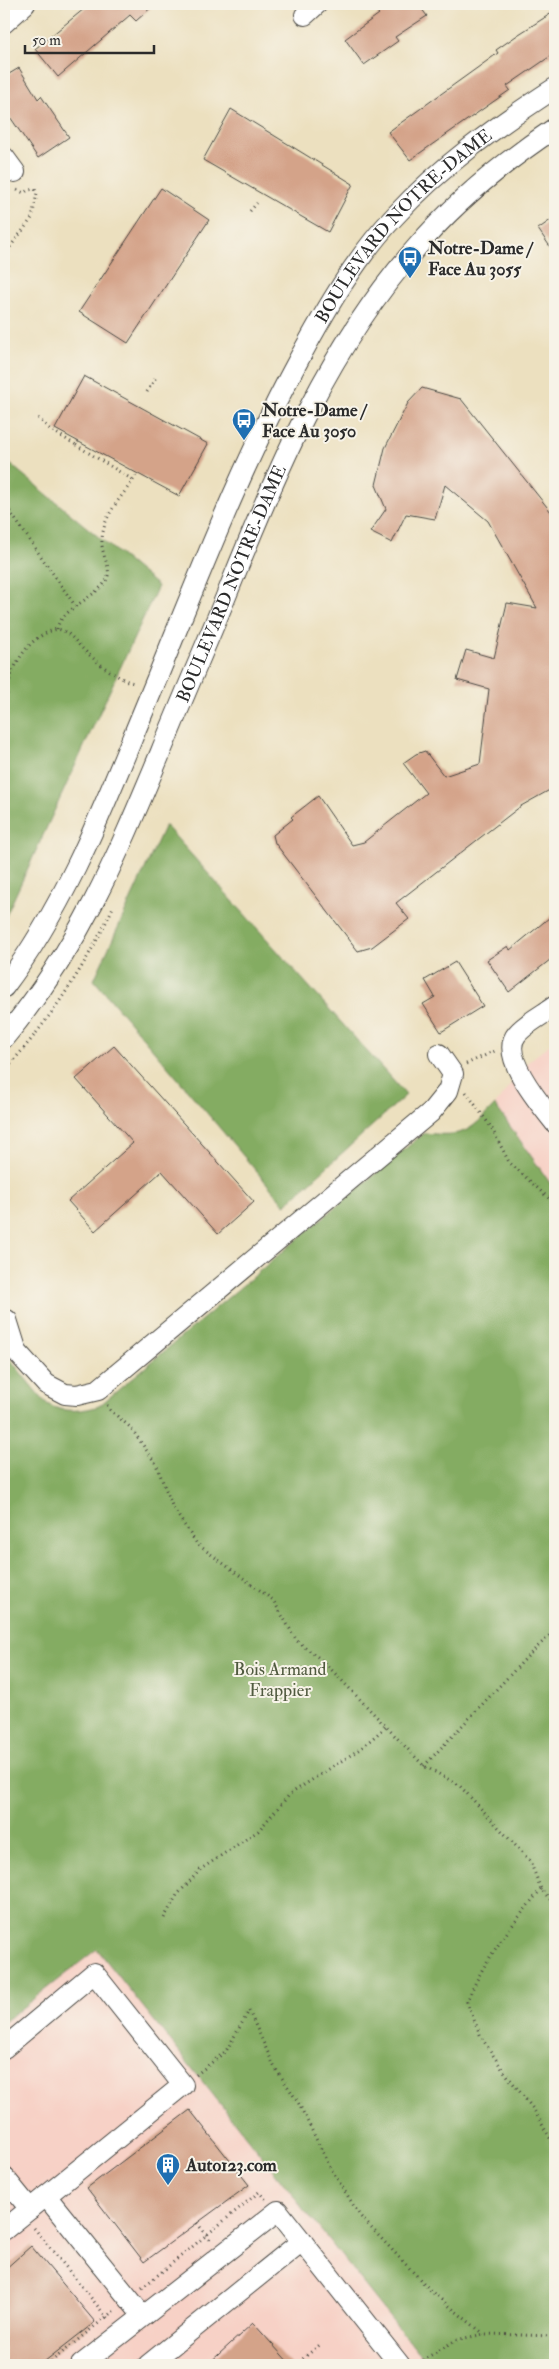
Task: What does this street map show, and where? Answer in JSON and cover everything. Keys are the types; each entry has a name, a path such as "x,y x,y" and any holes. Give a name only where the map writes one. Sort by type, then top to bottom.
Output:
{"street":[{"path":"4,23 25,4"},
{"name":"BOULEVARD NOTRE-DAME","path":"4,987 43,929 86,848 250,458 282,391 324,315 372,243 408,202 483,139 555,88"},
{"name":"BOULEVARD NOTRE-DAME","path":"4,1038 53,972 97,898 130,827 285,456 305,414 342,348 392,276 432,230 499,168 555,128"},
{"path":"555,1006 514,1041 517,1067 526,1084 555,1123"},
{"path":"7,1320 17,1352 46,1384 65,1394 83,1394 98,1390 431,1112 448,1091 453,1074 438,1054"},
{"path":"4,2048 94,1973 184,2085 46,2196 29,2215 4,2230"},
{"path":"4,2177 29,2215"},
{"path":"46,2196 143,2316"},
{"path":"81,2365 278,2211 400,2365"},
{"path":"148,2365 302,2241"}],"path":[{"path":"4,255 32,218 37,193 32,188 24,193 17,190 9,164"},
{"path":"250,211 257,203"},
{"path":"147,392 156,377"},
{"path":"38,418 50,430 77,444 133,480"},
{"path":"57,629 60,621 97,592 108,576 107,563 102,550 104,526 113,507 122,498 136,476"},
{"path":"4,504 76,608"},
{"path":"4,704 8,698 8,687 27,646 39,635 57,629 69,634 88,653 124,680 141,684"},
{"path":"514,1041 467,1063 453,1074 490,1127 509,1162 555,1204"},
{"path":"98,1390 110,1410 131,1428 156,1464 173,1508 197,1544 274,1600 298,1641 324,1662 424,1766 459,1785 530,1861 541,1890 555,1905"},
{"path":"424,1766 521,1663 555,1630"},
{"path":"164,1918 177,1895 201,1868 258,1831 290,1794 360,1749 386,1726"},
{"path":"541,1890 494,1948 477,1976 466,2002 481,2037 503,2070 534,2110 555,2147"},
{"path":"184,2085 226,2051 249,2011 274,2066 298,2102 330,2167 360,2216 433,2293 484,2334"},
{"path":"136,2293 259,2192 267,2202"},
{"path":"29,2215 114,2326"},
{"path":"197,2223 210,2240"},
{"path":"47,2365 120,2306"},
{"path":"413,2365 456,2340 484,2334 555,2336"},
{"path":"295,2365 322,2343"}],"shaded area":[{"path":"555,1040 555,1190 495,1105 528,1062"},
{"path":"97,1949 428,2365 4,2365 4,2022"}],"green space":[{"path":"4,459 158,586 4,920"},
{"path":"165,825 406,1095 285,1205 94,980"},
{"name":"Bois Armand Frappier","path":"495,1105 555,1190 555,2365 428,2365 97,1949 4,2022 4,1351 49,1405 55,1408 74,1410 99,1406 424,1133 448,1134 464,1131 478,1122"}],"building":[{"path":"90,4 155,4 136,21 130,15 58,77 35,49"},
{"path":"389,4 418,4 427,16 395,37 398,41 364,65 345,39 379,14 377,12"},
{"path":"555,11 555,53 507,86 510,90 410,160 388,132 498,53 496,50"},
{"path":"19,68 38,99 41,96 69,137 38,158 4,108 4,77"},
{"path":"231,109 353,184 328,232 203,160"},
{"path":"161,188 209,220 128,343 79,312"},
{"path":"555,217 555,254 538,229"},
{"path":"84,376 208,444 179,496 55,429"},
{"path":"422,388 461,399 555,517 555,787 521,806 396,903 409,919 372,947 358,951 275,843 273,835 293,819 291,817 318,796 352,845 364,842 426,793 403,763 416,754 425,751 444,776 480,764 489,689 457,680 466,650 494,658 507,603 537,608 488,521 445,485 435,519 406,514 392,543 370,532 386,509 376,485 385,448 408,403"},
{"path":"555,913 555,956 509,992 487,960 508,946 510,950"},
{"path":"455,962 483,1006 441,1032 423,1004 435,997 425,980"},
{"path":"114,1046 254,1202 218,1234 162,1171 95,1231 68,1201 133,1143 76,1079"},
{"name":"Auto123.com","path":"190,2110 249,2185 144,2262 87,2188"},
{"path":"31,2246 95,2322 40,2365 4,2365 4,2270"},
{"path":"253,2323 291,2365 207,2365"}],"place":[{"name":"Notre-Dame / Face Au 3055","path":"410,279"},
{"name":"Notre-Dame / Face Au 3050","path":"244,441"},
{"name":"Auto123.com","path":"168,2186"}]}
